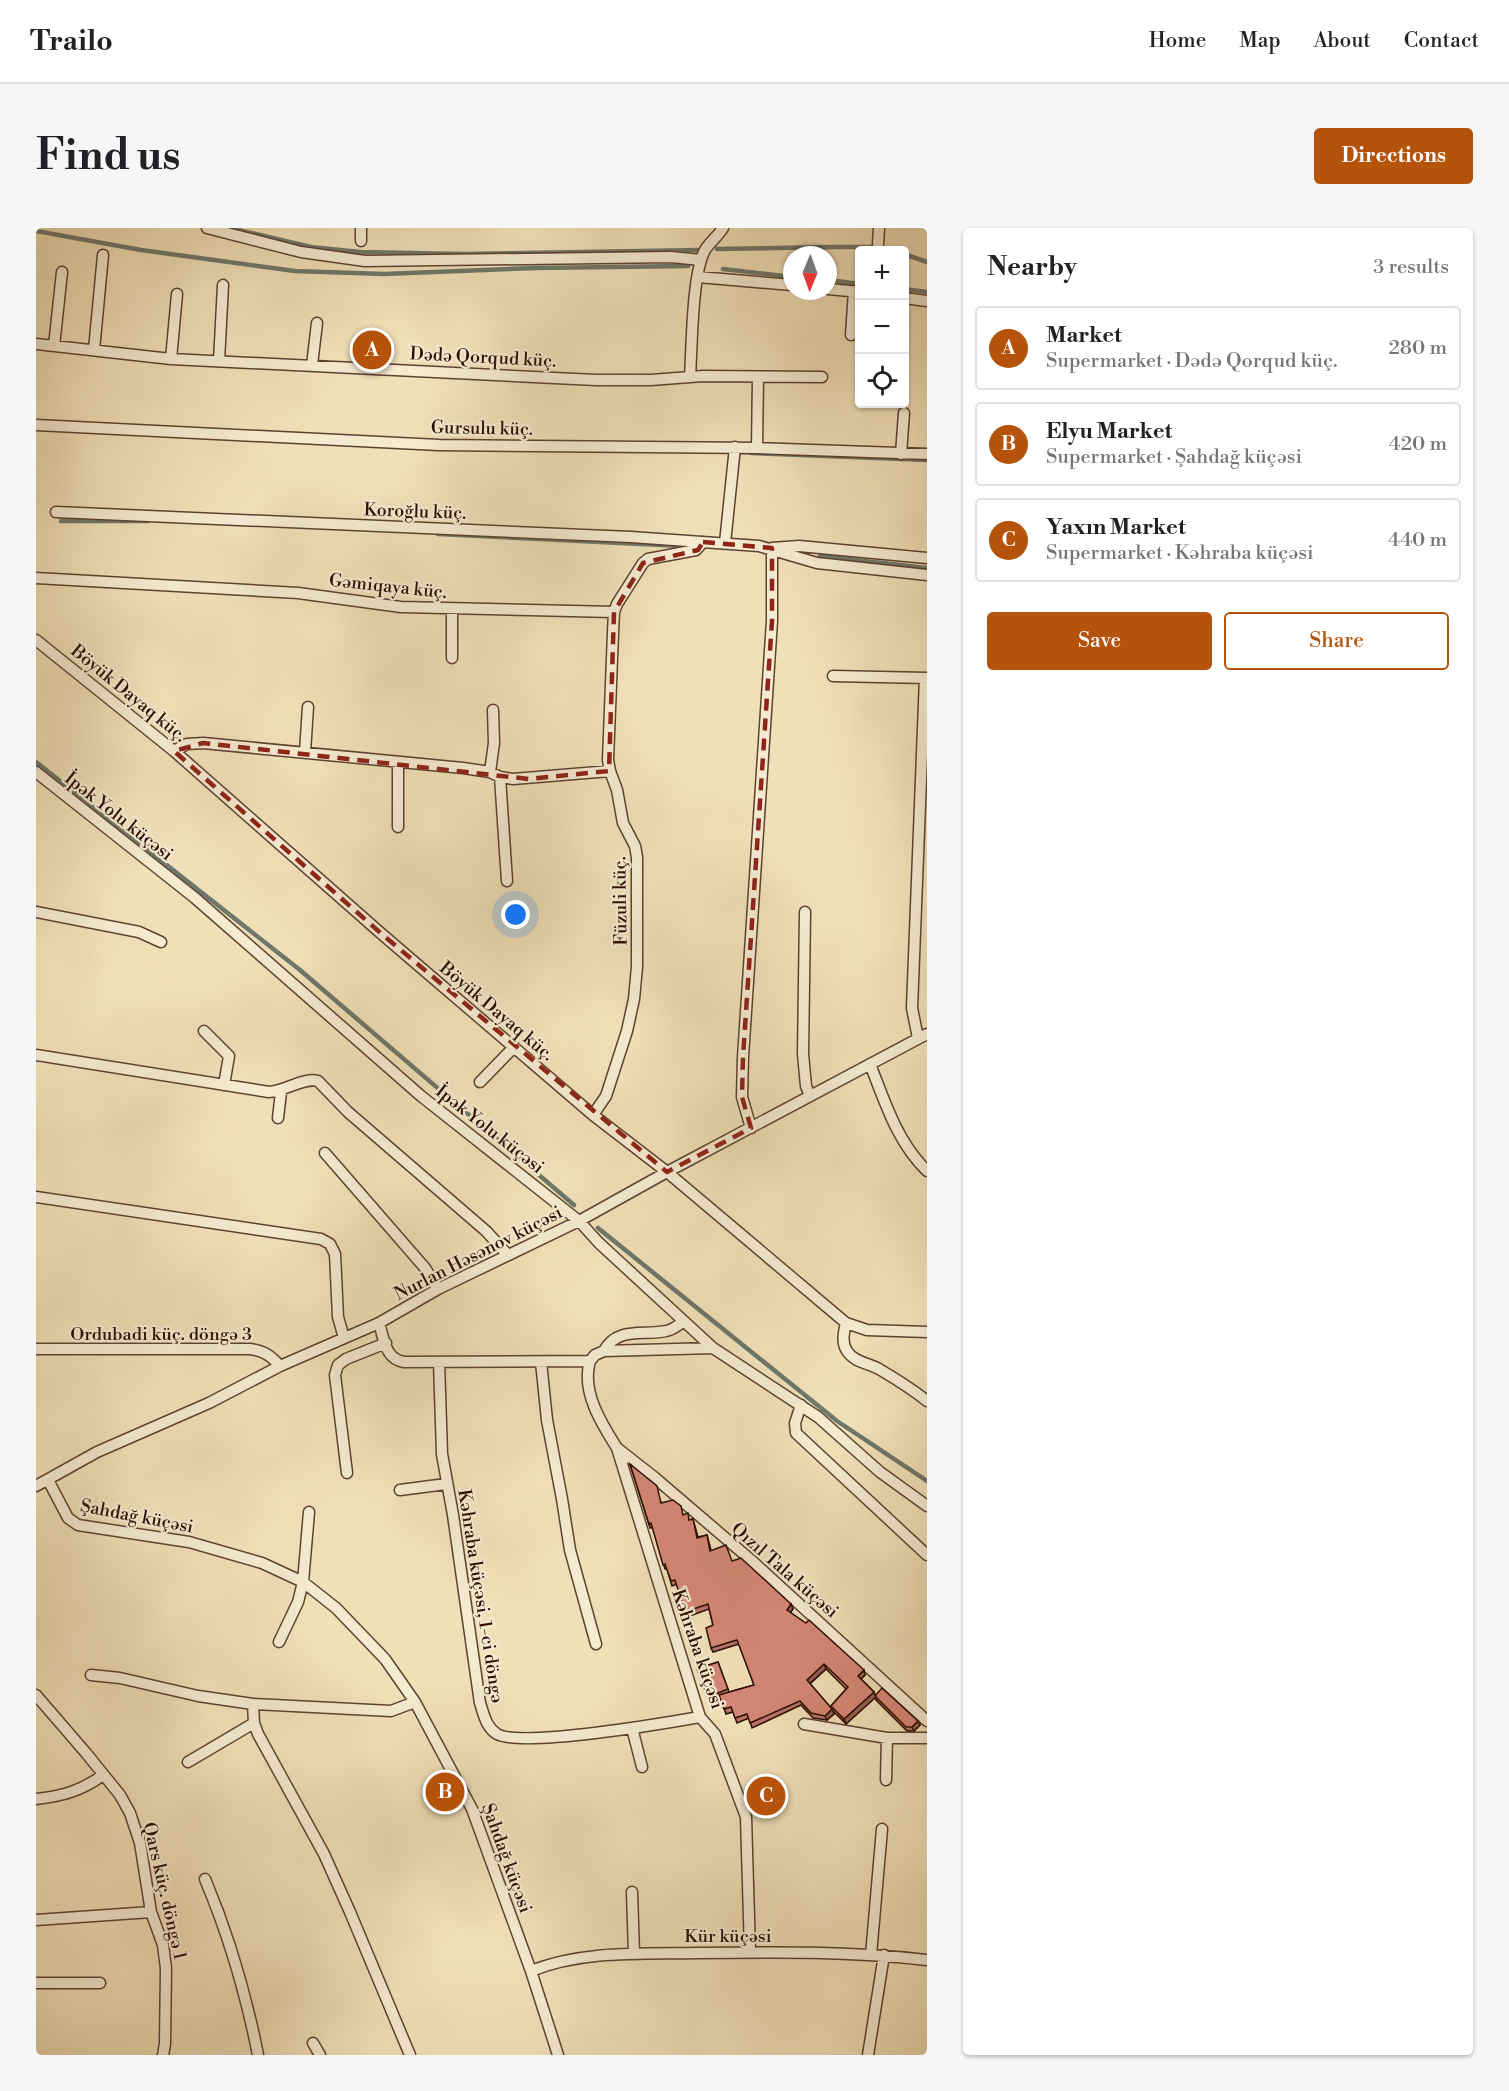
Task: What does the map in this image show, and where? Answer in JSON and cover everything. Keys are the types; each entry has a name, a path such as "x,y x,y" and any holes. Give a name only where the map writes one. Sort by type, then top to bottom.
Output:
{"street":[{"path":"207,228 301,252 365,261 671,257 701,260"},
{"path":"361,228 361,241"},
{"path":"690,376 701,260 705,250 723,228"},
{"path":"878,244 879,228"},
{"path":"94,350 103,255"},
{"path":"54,346 62,272"},
{"path":"698,277 783,284"},
{"path":"219,361 223,285"},
{"path":"837,290 855,292"},
{"path":"171,359 177,294"},
{"path":"909,299 927,301"},
{"path":"851,335 856,300"},
{"path":"312,365 317,323"},
{"name":"Dədə Qorqud küç.","path":"36,344 171,359 596,380 651,380 690,376 822,377"},
{"path":"757,447 758,377"},
{"path":"901,454 904,413"},
{"name":"Gursulu küç.","path":"36,425 439,445 757,447 927,454"},
{"path":"724,543 735,447"},
{"name":"Koroğlu küç.","path":"56,512 631,537 772,548 799,546 927,558"},
{"path":"614,612 643,563 656,556 696,550 703,542"},
{"path":"751,1128 742,1097 743,1057 772,621 772,548"},
{"name":"Koroğlu küç.","path":"772,548 817,563 927,575"},
{"name":"Gəmiqaya küç.","path":"36,578 298,593 401,607 452,610 614,612"},
{"path":"452,610 452,658"},
{"name":"Füzuli küç.","path":"593,1115 606,1096 627,1031 634,999 637,967 638,857 623,823 617,790 610,771 608,745 614,612"},
{"name":"Böyük Dayaq küç.","path":"36,640 174,751 384,936 593,1115 667,1172 846,1323"},
{"path":"833,676 926,678 912,1008 923,1036"},
{"path":"305,752 308,707"},
{"path":"493,710 495,774 507,880"},
{"path":"174,751 187,744 203,743 399,762 529,778 610,771"},
{"path":"398,827 399,762"},
{"name":"İpək Yolu küçəsi","path":"36,772 195,898 421,1096 579,1221 599,1243 713,1348 818,1417 880,1472 927,1506"},
{"path":"36,912 139,932 160,942"},
{"path":"804,912 803,1054 806,1086 810,1096"},
{"path":"204,1031 229,1056 224,1084"},
{"name":"Nurlan Həsənov küçəsi","path":"36,1486 97,1452 209,1404 280,1366 379,1323 438,1289 579,1221 923,1036"},
{"path":"480,1082 514,1047"},
{"path":"36,1055 252,1090 281,1092 307,1080 318,1081 348,1112 486,1231 508,1256"},
{"path":"870,1064 892,1121 904,1144 927,1171"},
{"path":"278,1118 281,1092"},
{"path":"325,1153 425,1268 438,1289"},
{"path":"36,1197 321,1239 330,1244 335,1254 338,1317 344,1338"},
{"path":"604,1351 621,1335 633,1332 665,1332 684,1322"},
{"path":"379,1323 390,1356 396,1361 590,1361 595,1355 604,1351 713,1348"},
{"path":"927,1332 867,1330 846,1323 843,1340 848,1353 856,1359 904,1383 927,1401"},
{"path":"347,1473 335,1375 338,1365 346,1359 386,1343"},
{"name":"Ordubadi küç. döngə 3","path":"36,1349 249,1349 263,1351 280,1366"},
{"name":"Kəhraba küçəsi","path":"590,1361 587,1370 591,1398 617,1448 700,1717 716,1734 747,1817 750,1952"},
{"name":"Kəhraba küçəsi, 1-ci döngə","path":"439,1362 440,1422 446,1484 453,1515 480,1703 487,1725 496,1734 508,1739 565,1736 700,1717"},
{"path":"541,1362 547,1420 570,1550 596,1644"},
{"path":"801,1405 795,1423 796,1433 927,1555"},
{"name":"Qızıl Tala küçəsi","path":"617,1448 751,1560 927,1721"},
{"name":"Şahdağ küçəsi","path":"48,1480 68,1518 78,1525 189,1542 262,1563 303,1582 336,1608 385,1659 415,1702 472,1809 531,1971 558,2055"},
{"path":"400,1490 446,1484"},
{"path":"279,1642 298,1602 303,1582 309,1512"},
{"path":"92,1675 120,1678 198,1696 254,1704 391,1711 415,1702"},
{"name":"Qars küç. döngə 1","path":"37,1697 120,1795 130,1813 140,1843 151,1912 159,1929 166,1968 163,2055"},
{"path":"254,1704 254,1723 324,1854 410,2055"},
{"path":"188,1762 254,1723"},
{"path":"804,1724 887,1738 927,1738"},
{"path":"632,1728 642,1767"},
{"path":"886,1780 887,1738"},
{"path":"36,1798 67,1794 88,1786 103,1775"},
{"path":"871,1955 882,1829"},
{"path":"205,1879 223,1922 249,2010 258,2055"},
{"path":"632,1892 634,1954"},
{"path":"36,1920 151,1912"},
{"name":"Kür küçəsi","path":"531,1971 546,1965 579,1958 634,1954 750,1952 884,1955 927,1960"},
{"path":"868,2055 884,1955"},
{"path":"36,1983 100,1983"},
{"path":"313,2043 320,2055"}],"highlighted area":[{"path":"703,542 772,548 772,621 743,1057 742,1097 751,1128 667,1172 384,936 174,751 203,743 529,779 609,771 614,612 643,563 698,550"}],"building":[{"path":"630,1464 657,1486 661,1503 673,1500 681,1506 683,1515 688,1513 689,1520 693,1519 697,1538 707,1535 710,1551 726,1545 732,1561 741,1558 791,1604 787,1610 806,1623 809,1620 864,1670 858,1676 874,1692 844,1719 831,1706 848,1687 824,1664 807,1680 832,1709 825,1716 811,1713 800,1701 750,1723 747,1714 735,1718 731,1707 724,1709 719,1695 754,1685 737,1640 711,1648 706,1628 713,1625 708,1604 685,1612 675,1580 671,1581 665,1564 663,1565"},
{"path":"718,1662 728,1689 708,1697 697,1669"},
{"path":"882,1688 918,1721 912,1727 906,1727 875,1696"}],"waterway":[{"path":"230,228 311,247 360,252 464,254 699,250"},
{"path":"36,231 141,250 295,271 384,274 536,268 688,266"},
{"path":"717,249 855,247"},
{"path":"909,256 927,262"},
{"path":"723,269 783,276"},
{"path":"837,281 855,283"},
{"path":"909,290 927,292"},
{"path":"751,453 927,460"},
{"path":"61,521 148,521"},
{"path":"438,534 681,546"},
{"path":"820,556 927,568"},
{"path":"36,762 300,970 574,1205"},
{"path":"598,1228 837,1421 927,1481"}],"place":[{"name":"Market","path":"372,350"},
{"name":"Elyu Market","path":"445,1792"},
{"name":"Yaxın Market","path":"766,1796"}]}
